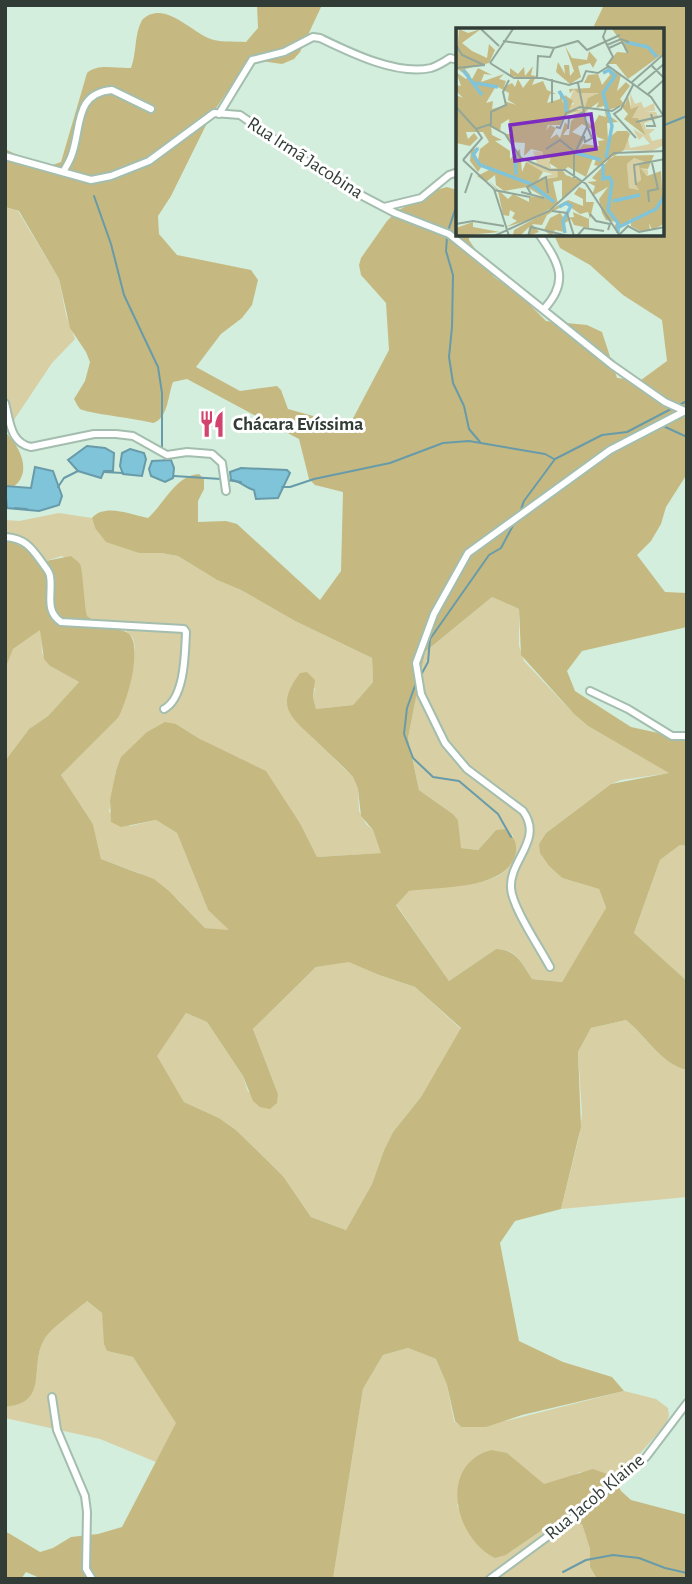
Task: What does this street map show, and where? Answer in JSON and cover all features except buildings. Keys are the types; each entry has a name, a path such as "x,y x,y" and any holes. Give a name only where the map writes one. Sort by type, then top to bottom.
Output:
{"street":[{"path":"5,156 91,180 111,176 149,161 214,113 219,114 252,61 284,52 313,37 359,57 417,70 433,68 450,58 456,60"},
{"path":"63,172 72,156 83,107 94,95 112,90 151,109"},
{"name":"Rua Irmã Jacobina","path":"219,114 240,115 334,181 384,207 449,234 641,387 686,411"},
{"path":"384,207 421,198 456,172"},
{"path":"540,236 561,278 555,298 544,309"},
{"path":"5,402 15,438 21,445 31,447 94,433 133,436 167,455 187,452 212,454 222,463 226,491"},
{"path":"550,967 516,904 511,888 530,837 530,820 523,811 467,769 445,743 421,694 416,663 434,614 468,553 610,450 686,411"},
{"path":"5,537 29,544 50,573 49,608 61,622 184,629 184,663 179,684 171,706 164,709"},
{"path":"590,691 628,709 672,736 687,736"},
{"path":"52,1396 57,1430 85,1496 86,1569 92,1579"},
{"name":"Rua Jacob Klaine","path":"490,1579 574,1517 646,1457 687,1403"}],"shaded area":[{"path":"257,5 322,5 300,52 294,59 282,64 261,61 246,64 210,117 171,196 158,216 159,234 177,255 251,270 258,280 252,305 242,318 221,334 196,367 240,391 277,386 288,409 349,426 389,350 386,303 361,275 361,258 397,211 447,187 456,190 456,236 469,236 494,277 523,298 546,321 587,325 602,332 617,378 641,380 667,361 662,320 623,295 590,265 560,248 554,236 664,236 664,28 593,28 604,5 687,5 687,474 666,507 661,524 651,541 637,555 665,592 687,593 687,627 582,651 567,671 575,691 631,727 672,736 687,734 687,846 680,845 660,860 634,933 687,981 687,1070 669,1062 626,1020 591,1028 578,1052 581,1127 561,1209 515,1221 500,1243 519,1341 563,1362 612,1377 624,1391 522,1415 486,1427 461,1427 455,1421 447,1385 436,1359 408,1348 383,1355 363,1389 333,1579 42,1579 26,1572 21,1579 5,1579 5,1531 40,1552 71,1537 98,1534 122,1527 176,1423 133,1357 107,1351 102,1313 87,1301 45,1338 40,1349 36,1381 28,1398 19,1404 5,1407 5,761 29,729 48,716 79,682 50,666 44,659 40,630 13,649 5,669 5,538 29,548 46,561 71,556 81,567 87,616 128,633 133,639 132,674 126,700 118,718 61,775 93,824 101,859 154,879 205,928 229,930 208,910 177,833 156,820 121,827 111,822 110,800 121,757 147,732 165,722 176,724 200,739 266,771 301,825 317,857 381,853 373,830 361,816 358,789 353,777 297,723 288,709 287,702 288,693 300,673 307,672 315,680 313,697 316,709 353,705 373,682 372,658 217,580 178,556 139,553 106,542 95,528 92,518 104,511 111,511 148,518 177,485 184,479 199,474 204,479 204,489 198,501 198,522 226,521 237,524 320,600 341,571 343,492 315,485 309,479 299,439 187,379 173,382 165,412 153,423 80,409 74,399 85,381 90,362 70,328 59,279 19,211 5,207 5,149 44,168 61,162 87,73 102,67 131,68 142,20 158,13 175,18 212,40 246,42 258,28","holes":["492,597 519,609 521,655 574,714 588,726 669,773 611,784 546,833 539,844 540,853 549,866 562,878 599,889 606,908 562,982 532,979 514,954 496,949 449,981 396,905 409,891 471,884 500,874 511,865 516,845 506,829 496,830 478,850 461,848 458,820 419,790 408,738 425,652","349,962 415,987 461,1028 421,1097 393,1132 372,1184 346,1230 311,1217 283,1176 236,1130 219,1118 184,1102 157,1056 186,1013 207,1022 243,1076 253,1101 260,1107 270,1109 277,1103 278,1094 253,1029 316,967"]},
{"path":"5,207 18,211 59,279 66,315 75,339 52,363 6,432"},
{"path":"5,432 21,455 23,472 20,480 5,491"},
{"path":"59,513 92,518 95,528 139,553 178,556 217,580 372,658 373,682 353,705 316,709 313,697 315,689 307,672 313,738 353,777 358,789 359,811 373,830 382,853 317,857 294,817 200,739 176,724 116,771 109,812 130,826 156,820 177,833 208,910 231,931 205,928 177,899 139,873 101,859 93,824 61,775 118,718 134,665 135,647 133,638 126,631 105,626 86,616 82,596 82,571 62,556 46,561 29,548 5,538 5,520 19,521"},
{"path":"492,597 519,609 519,646 524,661 574,714 588,726 670,773 611,784 546,833 539,844 549,866 562,878 599,889 606,909 562,982 532,979 514,954 503,949 496,949 449,981 396,904 412,890 463,885 496,877 508,868 514,855 513,835 496,830 478,850 460,848 458,820 419,790 408,738 425,652"},
{"path":"41,629 42,653 50,666 79,682 48,716 29,729 5,761 7,662 13,649"},
{"path":"680,845 687,846 687,981 634,933 660,860"},
{"path":"349,961 415,987 461,1029 421,1097 393,1132 372,1184 346,1230 311,1217 283,1176 236,1130 219,1118 184,1102 156,1056 186,1013 207,1022 243,1076 248,1092 278,1094 253,1029 316,967"},
{"path":"626,1020 662,1056 687,1070 687,1197 561,1209 582,1114 578,1052 591,1028"},
{"path":"87,1301 102,1313 107,1351 133,1357 177,1423 156,1462 100,1439 5,1418 5,1407 19,1404 28,1398 33,1390 38,1358 45,1337"},
{"path":"408,1348 436,1359 447,1385 454,1421 461,1427 510,1420 624,1391 656,1399 668,1408 669,1416 665,1425 616,1481 580,1472 544,1485 507,1453 457,1505 471,1537 506,1555 551,1524 582,1524 590,1549 590,1567 597,1579 333,1579 363,1389 383,1355"},
{"path":"491,1450 507,1453 544,1484 593,1469 616,1481 621,1491 631,1500 687,1513 687,1579 597,1579 590,1567 590,1549 582,1524 551,1524 506,1555 495,1558 481,1548 470,1535 458,1502 458,1485 463,1470 474,1458"}],"water":[{"path":"87,446 105,448 114,453 113,471 104,471 101,478 78,471 68,460"},
{"path":"130,449 144,453 146,459 142,476 123,474 120,466 122,453"},
{"path":"171,460 173,478 165,482 151,476 149,469 152,461"},
{"path":"35,467 53,471 62,496 59,505 39,511 7,508 5,486 31,488"},
{"path":"241,468 287,470 290,473 278,498 256,499 254,490 231,480 230,472"}],"waterway":[{"path":"664,125 687,116"},
{"path":"94,196 111,244 124,295 158,367 162,393 162,450"},
{"path":"448,231 456,207"},
{"path":"447,237 446,251 453,275 449,357 453,383 464,406 469,429 480,442"},
{"path":"679,405 687,401"},
{"path":"520,512 524,501 555,459 602,435 627,432 671,409"},
{"path":"661,425 687,437"},
{"path":"282,487 390,463 443,443 469,441 545,454 554,459"},
{"path":"58,487 64,478 78,471"},
{"path":"104,472 123,473"},
{"path":"174,476 221,479"},
{"path":"226,480 241,482"},
{"path":"15,508 27,509"},
{"path":"421,675 428,662 430,639 489,555 501,548 516,520"},
{"path":"416,683 407,708 404,734 413,758 433,777 459,781 498,814 511,837"},
{"path":"563,1572 586,1560 613,1555 639,1558 687,1573"}],"place":[{"name":"Chácara Evíssima","path":"212,424"}]}
